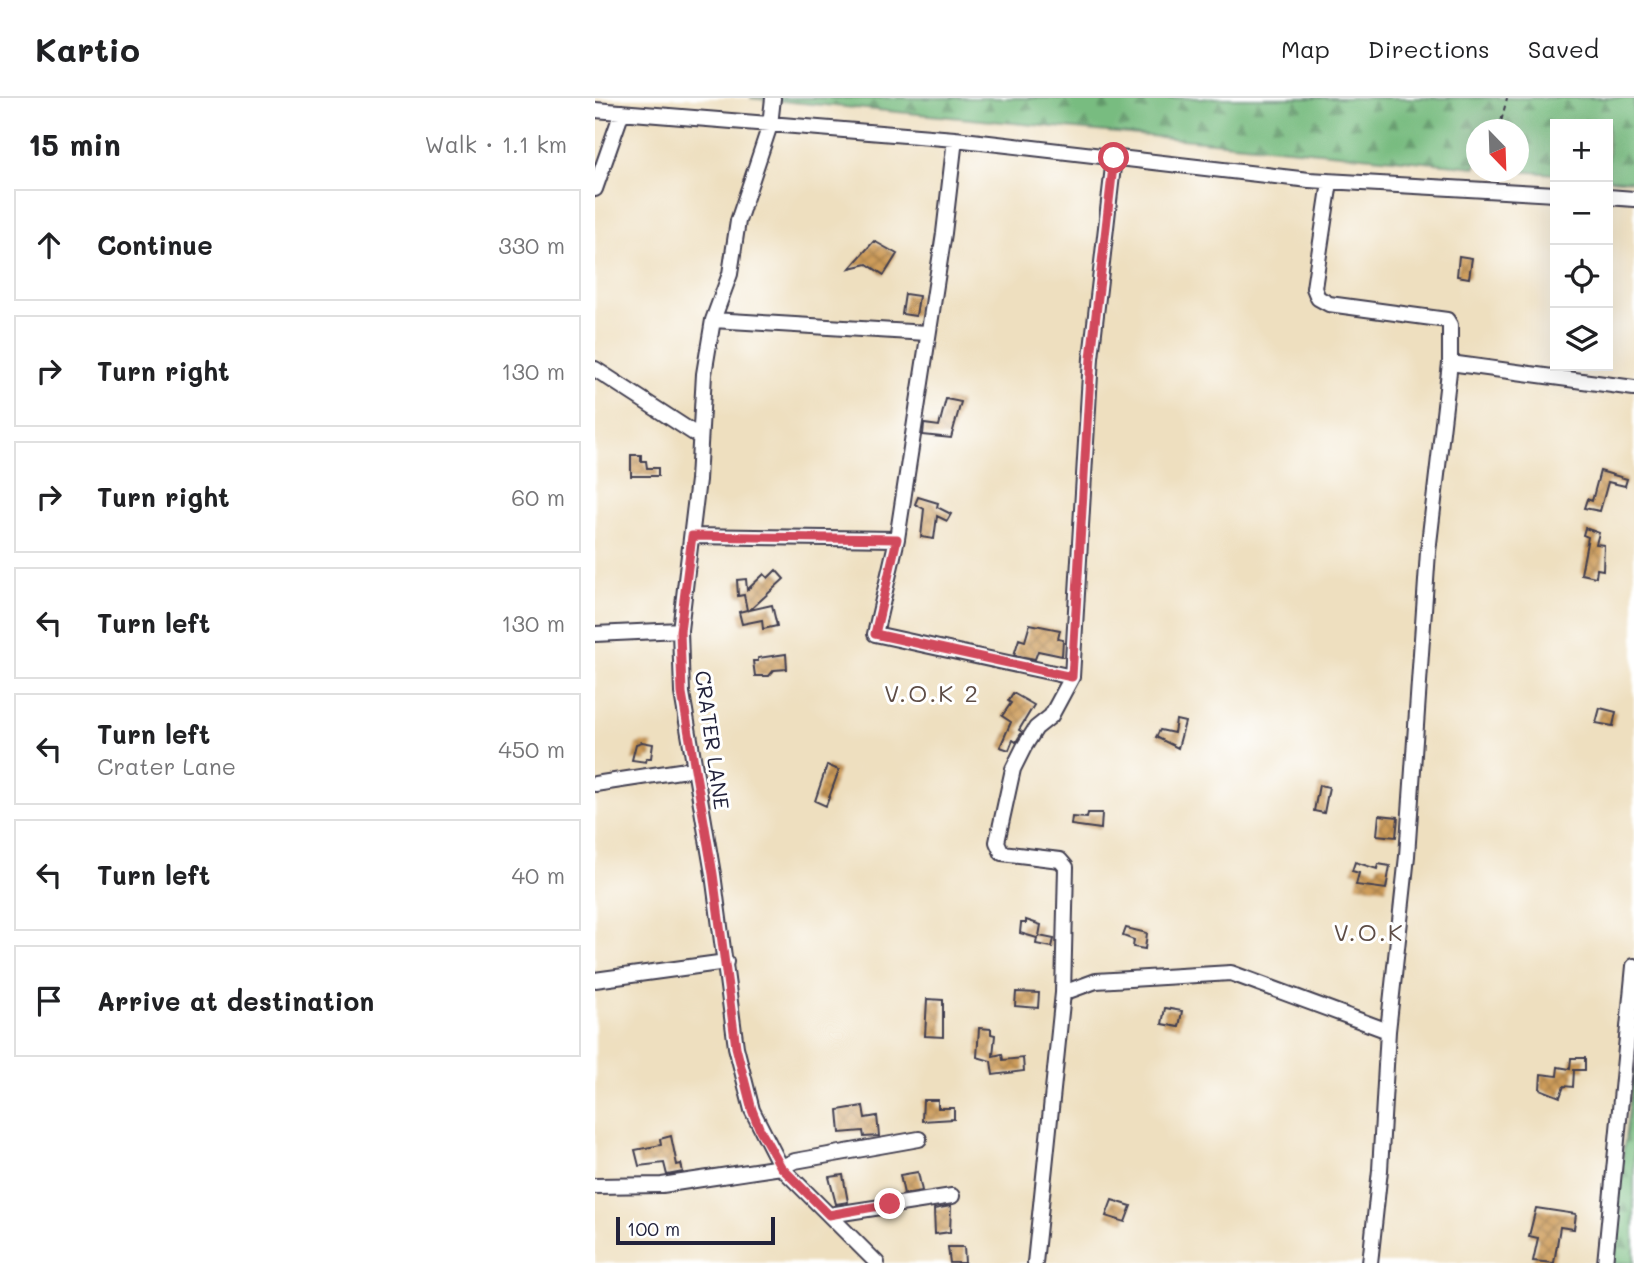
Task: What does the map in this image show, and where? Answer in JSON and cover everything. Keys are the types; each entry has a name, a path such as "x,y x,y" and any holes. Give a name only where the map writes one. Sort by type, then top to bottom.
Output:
{"street":[{"name":"CRATER LANE","path":"773,98 770,125 738,221 730,274 713,320 704,374 692,536 680,631 682,693 713,874 736,1047 752,1110 781,1167 877,1263"},
{"path":"595,110 955,139 1330,181 1550,194"},
{"path":"595,189 622,112"},
{"path":"955,139 944,233 897,539 875,634 1072,677"},
{"path":"1035,1263 1063,993 1066,867 1060,860 1002,853 997,842 1013,769 1036,728 1051,716 1072,677 1091,358 1114,158"},
{"path":"1330,181 1314,289 1318,298 1328,304 1447,320 1450,325 1450,363 1428,552 1408,856 1388,1031 1380,1170 1370,1263"},
{"path":"1613,197 1634,199"},
{"path":"713,320 927,333"},
{"path":"1450,363 1634,388"},
{"path":"595,369 700,437"},
{"path":"692,536 897,539"},
{"path":"595,634 680,631"},
{"path":"595,784 693,769"},
{"path":"595,980 726,962"},
{"path":"1605,1263 1634,966"},
{"path":"1063,993 1096,981 1231,972 1388,1031"},
{"path":"595,1186 662,1185 781,1167 795,1161 919,1139"},
{"path":"829,1215 952,1196"}],"path":[{"path":"1502,119 1507,98"}],"green space":[{"path":"750,98 1634,98 1634,181 1613,179 1613,119 1550,119 1550,174 1529,172 1529,119 1466,119 1466,166"},
{"path":"1634,1068 1634,1263 1609,1263"}],"building":[{"path":"874,241 897,254 884,275 867,264 850,268"},
{"path":"1459,256 1472,258 1469,278 1457,276"},
{"path":"905,294 919,296 916,316 902,314"},
{"path":"946,399 961,402 951,438 923,435 924,424 939,426"},
{"path":"631,455 641,455 641,461 646,461 647,468 658,468 658,476 631,476"},
{"path":"1600,471 1627,479 1625,486 1608,482 1600,511 1584,508 1587,499 1592,501"},
{"path":"918,497 938,503 937,507 951,514 947,521 937,516 934,539 921,537 924,509 915,504"},
{"path":"1585,528 1599,533 1596,544 1604,545 1603,570 1597,569 1596,577 1581,574 1588,537 1583,535"},
{"path":"776,570 784,579 750,610 772,605 777,626 763,629 762,620 742,624 739,612 747,610 744,595 738,596 737,580 746,579 747,590 764,574 768,578"},
{"path":"1030,624 1060,630 1058,639 1063,640 1062,656 1038,651 1035,659 1014,655 1019,639 1025,641"},
{"path":"786,654 787,669 774,670 769,676 755,676 753,661"},
{"path":"1013,693 1034,705 1019,730 1022,732 1016,742 1013,740 1009,750 1000,747 1011,722 1002,716 1011,703 1008,701"},
{"path":"1600,708 1616,712 1613,726 1596,723"},
{"path":"1176,720 1185,722 1178,748 1156,737 1160,730 1174,733"},
{"path":"636,744 653,744 651,758 647,758 646,762 632,760"},
{"path":"827,765 839,770 826,806 815,801"},
{"path":"1319,785 1329,787 1324,813 1314,811"},
{"path":"1088,813 1102,813 1101,829 1071,825 1072,817 1087,818"},
{"path":"1379,815 1398,817 1396,837 1377,835"},
{"path":"1355,862 1377,869 1378,864 1390,866 1386,889 1356,885 1359,873 1352,871"},
{"path":"1026,920 1041,925 1039,936 1054,939 1052,947 1036,944 1037,938 1020,933 1021,923 1026,923"},
{"path":"1126,928 1147,933 1145,949 1133,947 1134,940 1123,936"},
{"path":"1016,992 1039,993 1038,1008 1015,1006"},
{"path":"927,999 943,1000 943,1037 925,1036"},
{"path":"1165,1008 1182,1011 1179,1027 1162,1024"},
{"path":"979,1028 991,1029 991,1034 995,1035 993,1056 1002,1054 1003,1060 1023,1058 1024,1071 993,1075 991,1061 977,1057"},
{"path":"1571,1058 1585,1058 1585,1070 1574,1070 1573,1087 1564,1086 1560,1097 1540,1089 1541,1074 1557,1076 1558,1067 1570,1069"},
{"path":"923,1100 938,1100 938,1108 954,1108 954,1119 922,1121"},
{"path":"863,1106 865,1118 877,1116 879,1136 864,1137 863,1131 840,1133 838,1110"},
{"path":"671,1136 677,1165 681,1164 683,1172 667,1175 664,1163 639,1166 635,1150 661,1145 660,1139"},
{"path":"918,1172 922,1191 904,1194 900,1175"},
{"path":"843,1175 848,1202 836,1204 829,1177"},
{"path":"1112,1200 1131,1206 1125,1222 1106,1216"},
{"path":"951,1206 950,1232 935,1234 934,1209"},
{"path":"1536,1208 1576,1214 1574,1229 1560,1227 1554,1263 1533,1261 1538,1238 1529,1236"},
{"path":"948,1247 964,1247 965,1263 950,1263"}],"district":[{"name":"V.O.K 2","path":"932,692"},
{"name":"V.O.K","path":"1369,931"}],"route":[{"path":"890,1204 829,1215 781,1167 752,1110 736,1047 713,874 692,768 682,693 680,631 692,536 897,539 875,634 1072,677 1077,644 1075,623 1091,358 1114,158"}]}
